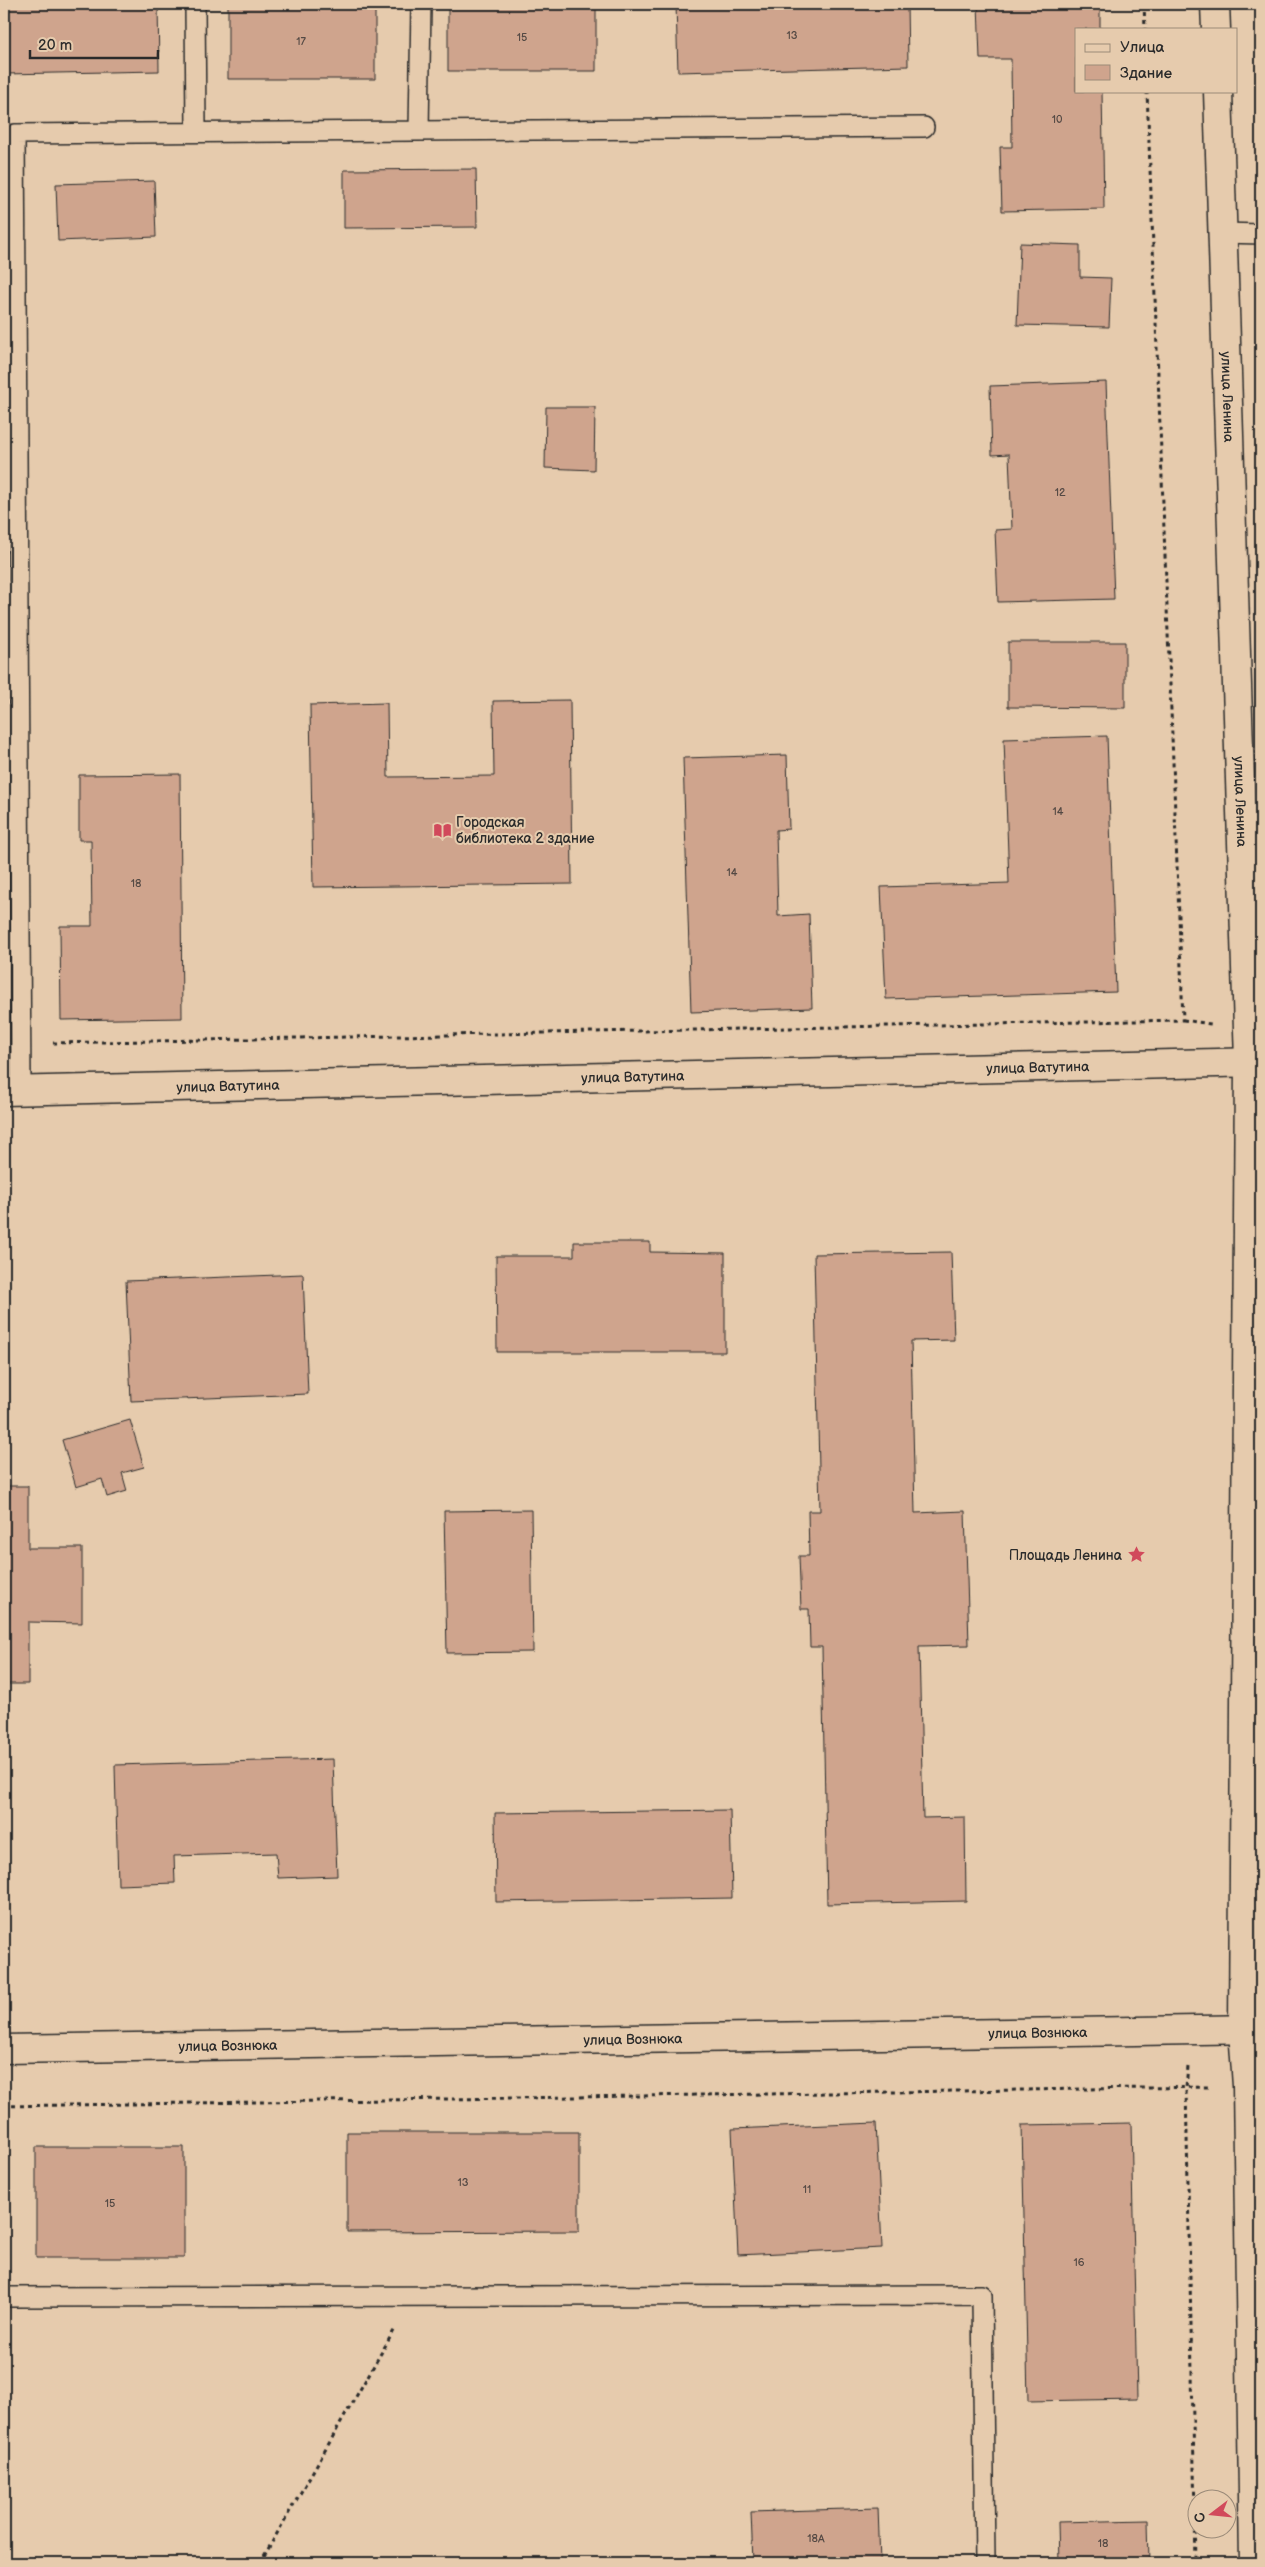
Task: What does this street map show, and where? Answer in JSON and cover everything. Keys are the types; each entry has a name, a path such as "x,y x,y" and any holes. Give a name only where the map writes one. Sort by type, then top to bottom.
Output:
{"street":[{"path":"1215,4 1216,28"},
{"name":"улица Ленина","path":"1218,92 1255,1062 1252,2030 1247,2086 1254,2563"},
{"name":"улица Ватутина","path":"13,1090 1255,1062"},
{"name":"улица Вознюка","path":"4,2050 1252,2030"}],"lane":[{"path":"195,4 196,132"},
{"path":"419,131 421,4"},
{"path":"13,1090 22,1044 15,134 924,127"},
{"path":"1222,233 1261,234"},
{"path":"4,2297 982,2295 986,2563"}],"path":[{"path":"1144,4 1145,28"},
{"path":"22,1044 1183,1020 1147,92"},
{"path":"1190,2031 1186,2088 1196,2563"},
{"path":"4,2106 1247,2086"},
{"path":"260,2563 414,2296"}],"building":[{"path":"4,4 158,4 159,71 4,74"},
{"path":"228,4 375,4 375,79 228,79"},
{"path":"448,4 596,4 596,71 448,71"},
{"path":"676,4 907,4 908,66 678,72"},
{"path":"978,4 1100,4 1100,28 1075,28 1075,92 1102,92 1104,209 1002,211 1000,147 1012,147 1011,59 980,59"},
{"path":"476,169 477,227 344,228 344,170"},
{"path":"154,181 156,237 58,241 56,184"},
{"path":"1020,243 1080,245 1080,277 1111,278 1109,327 1017,325"},
{"path":"1106,382 1114,599 998,602 995,530 1012,529 1009,454 992,455 990,386"},
{"path":"546,407 595,407 594,470 545,468"},
{"path":"1008,642 1125,642 1125,708 1008,707"},
{"name":"Городская библиотека 2 здание","path":"570,700 572,884 313,887 310,705 387,703 388,777 494,776 493,701"},
{"path":"1107,736 1116,992 886,999 881,887 1009,883 1004,739"},
{"path":"787,755 789,829 776,830 778,916 809,914 812,1008 691,1012 683,758"},
{"path":"180,774 182,1018 61,1020 60,926 92,926 91,840 79,840 79,775"},
{"path":"574,1242 650,1242 650,1252 725,1253 725,1352 497,1352 496,1256 574,1256"},
{"path":"951,1252 954,1340 911,1341 915,1513 965,1511 969,1645 919,1646 923,1818 965,1817 966,1901 827,1904 822,1647 810,1647 809,1609 801,1609 799,1556 809,1556 808,1511 820,1511 814,1254"},
{"path":"303,1274 308,1394 131,1401 126,1281"},
{"path":"130,1420 144,1467 122,1473 127,1491 107,1497 102,1479 76,1487 62,1440"},
{"path":"4,1486 28,1486 28,1548 82,1548 82,1623 28,1622 28,1684 4,1684"},
{"path":"531,1510 533,1652 447,1653 444,1511"},
{"path":"333,1759 337,1876 278,1878 276,1853 174,1856 175,1883 118,1885 115,1765"},
{"path":"730,1810 732,1898 496,1902 495,1813"},
{"path":"876,2123 882,2248 738,2255 732,2129"},
{"path":"1131,2123 1137,2399 1028,2401 1022,2125"},
{"path":"347,2132 579,2132 579,2231 347,2232"},
{"path":"36,2147 184,2147 184,2258 36,2258"},
{"path":"878,2508 880,2563 753,2563 751,2512"},
{"path":"1148,2520 1149,2563 1059,2563 1058,2522"}],"place":[{"name":"Городская библиотека 2 здание","path":"442,830"},
{"name":"Площадь Ленина","path":"1136,1555"}]}
